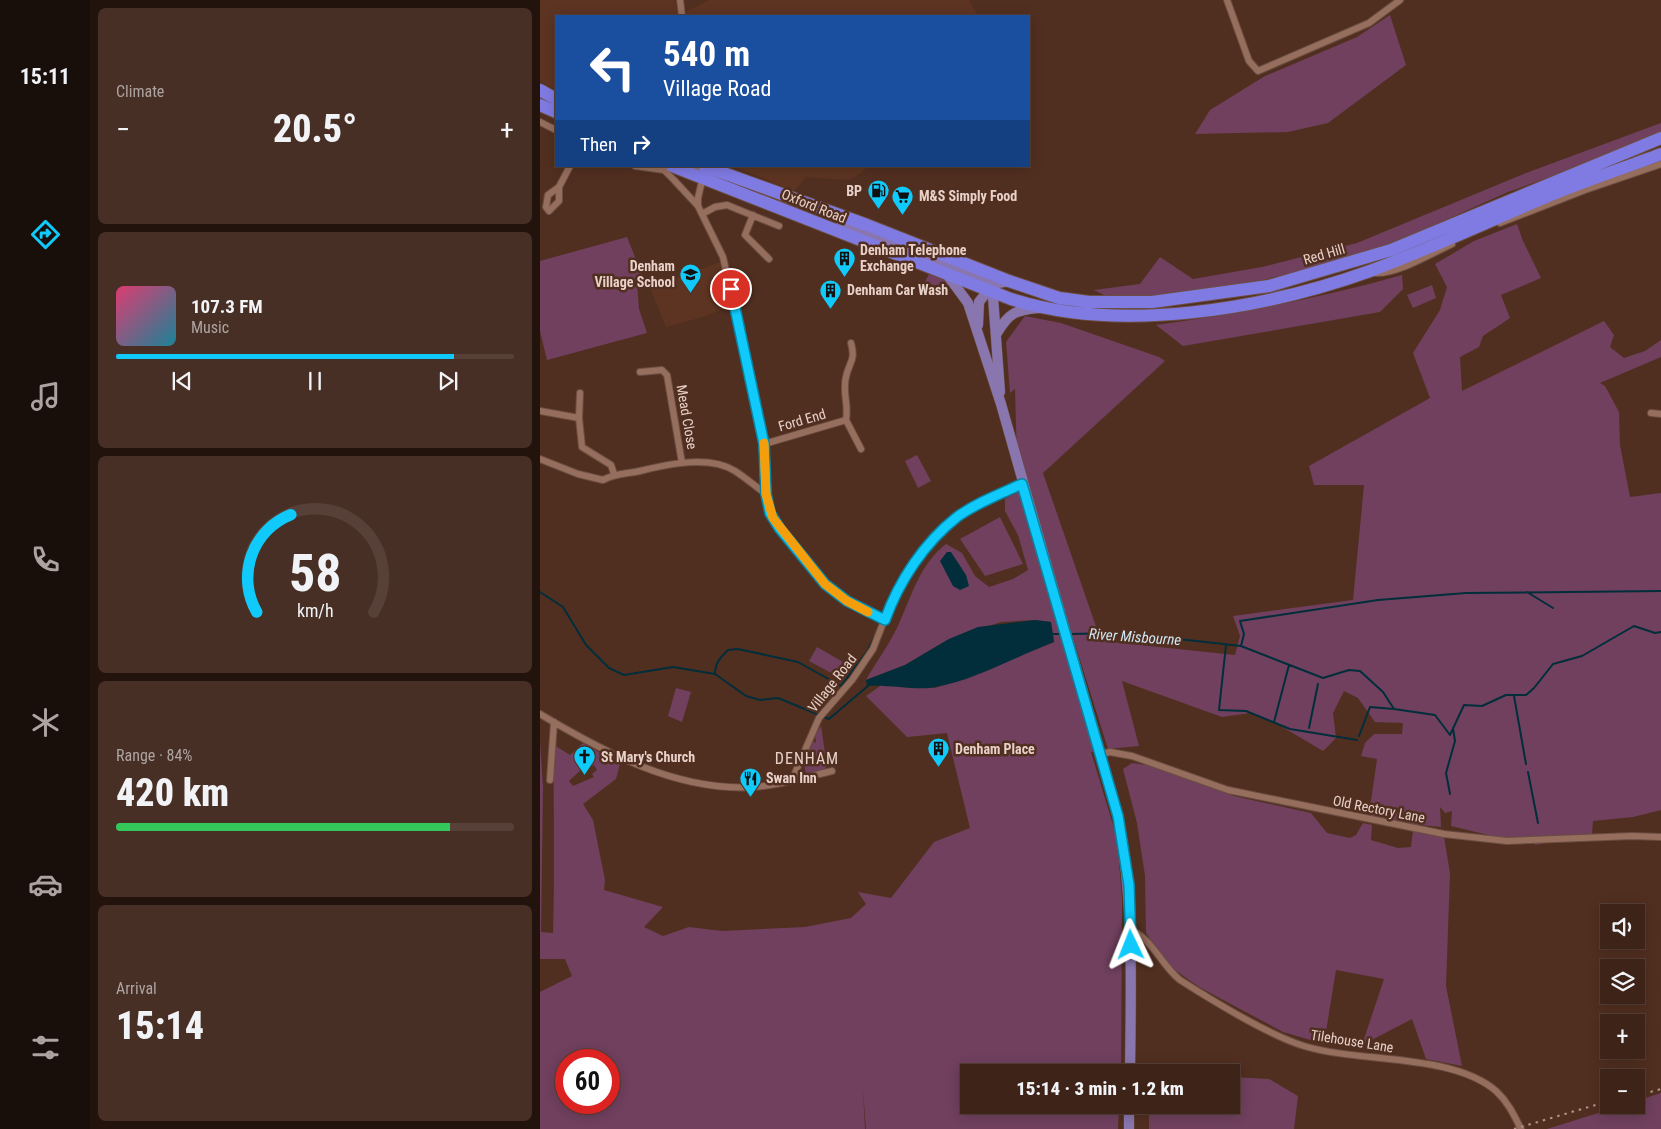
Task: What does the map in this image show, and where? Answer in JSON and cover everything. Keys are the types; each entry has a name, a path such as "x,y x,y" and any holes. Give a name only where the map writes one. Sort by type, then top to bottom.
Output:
{"highway":[{"path":"540,90 555,98"},
{"path":"540,105 555,112"},
{"name":"Red Hill","path":"979,270 1059,298 1089,302 1152,302 1269,286 1391,250 1661,138"},
{"path":"988,290 1040,308 1108,317 1169,314 1262,300 1368,271 1552,195 1661,154"},
{"name":"Oxford Road","path":"674,167 988,290"},
{"name":"Oxford Road","path":"707,167 867,224 979,270"}],"main road":[{"path":"808,204 864,232 983,279 993,297 1001,404"},
{"path":"946,274 956,291 968,303 980,339"},
{"path":"1009,281 993,284 979,302 977,317 980,339 986,365 1001,404 1022,484 1118,816 1124,849 1131,930 1130,1064"},
{"path":"997,338 1006,317 1016,312 1040,308"},
{"path":"1129,1114 1130,1129"}],"street":[{"path":"680,0 682,15"},
{"path":"1227,0 1249,61 1258,71 1368,23 1400,0"},
{"path":"540,122 555,130"},
{"path":"1368,271 1384,273 1537,208 1661,164"},
{"path":"559,187 569,167"},
{"path":"642,167 664,170 698,206 723,257 764,444 766,494 773,518 825,584 847,601 885,620"},
{"path":"696,167 704,172 698,206"},
{"path":"702,214 715,207 727,204 779,226"},
{"path":"753,215 745,235 770,259"},
{"path":"980,339 997,338"},
{"name":"Ford End","path":"851,343 854,352 853,362 846,376 845,392 849,407 846,420 861,449"},
{"path":"986,365 998,358"},
{"name":"Mead Close","path":"640,372 662,370 667,375 682,463"},
{"path":"580,393 579,418 582,447 611,465 614,474"},
{"path":"540,411 579,418"},
{"path":"1651,413 1661,414"},
{"name":"Ford End","path":"764,444 846,420"},
{"path":"540,459 578,474 603,480 614,474 682,463 707,463 734,470 766,494"},
{"name":"Village Road","path":"792,780 820,715 852,680 873,649 905,578 919,556 943,529 958,516 987,499 1022,484"},
{"path":"540,714 625,761 689,781 732,788 755,787 832,771"},
{"path":"550,780 554,722"},
{"name":"Old Rectory Lane","path":"1101,754 1110,752 1132,756 1228,790 1444,834 1507,841 1632,836 1661,837"},
{"name":"Tilehouse Lane","path":"1131,930 1143,938 1169,972 1269,1031 1289,1041 1322,1050 1428,1066 1472,1076 1496,1091 1504,1100 1521,1129"}],"shaded area":[{"path":"540,0 675,0 678,15 555,15 555,89 540,81"},
{"path":"710,0 969,0 977,15 687,15 687,11"},
{"path":"1390,15 1406,65 1328,123 1288,132 1195,134 1210,110 1265,76 1357,37"},
{"path":"1661,123 1661,138 1508,192 1412,235 1342,260 1247,284 1170,294 1112,299 1094,290 1140,284 1160,257 1193,279 1262,267 1357,243 1526,173"},
{"path":"735,167 868,167 848,180 806,177 794,191"},
{"path":"1517,224 1541,278 1501,295 1510,318 1483,336 1479,347 1460,357 1462,391 1604,321 1614,335 1610,347 1624,358 1645,351 1661,340 1661,357 1600,383 1605,386 1619,412 1620,445 1630,497 1661,493 1661,810 1633,817 1593,821 1592,834 1535,845 1532,836 1509,840 1451,826 1452,811 1445,813 1440,807 1441,827 1402,823 1369,815 1377,759 1361,756 1365,743 1374,734 1402,734 1403,723 1375,722 1358,698 1344,691 1333,713 1336,738 1323,751 1274,722 1250,713 1222,717 1122,681 1139,746 1108,749 1017,459 1015,389 1010,393 1006,342 1025,316 1061,323 1159,357 1165,361 1043,473 1101,641 1235,655 1240,636 1233,616 1353,600 1364,485 1314,485 1309,466 1430,398 1413,353 1440,310 1447,287 1435,264 1474,241"},
{"path":"627,237 645,282 637,284 639,309 647,333 547,360 540,331 540,261"},
{"name":"Denham Village School","path":"720,262 732,305 703,317 666,327 650,288"},
{"path":"929,274 943,279 949,283 952,289 942,286 931,292 923,286"},
{"path":"1402,275 1403,289 1380,312 1183,346 1156,325 1280,304"},
{"path":"1432,285 1436,298 1413,308 1407,295"},
{"path":"917,455 931,481 918,488 905,461"},
{"path":"1018,479 1100,750 1091,752 1117,838 1122,898 1121,1064 960,1064 960,1114 1119,1114 1118,1129 866,1129 863,1090 865,1129 540,1129 540,992 572,976 565,959 540,959 540,740 543,787 541,932 553,933 554,745 570,755 583,743 620,764 616,779 583,804 593,820 605,880 604,890 663,907 644,927 663,936 689,927 722,931 805,927 851,918 866,904 858,892 891,898 934,842 970,828 947,733 907,737 866,696 883,684 935,688 982,671 1054,642 1051,622 1035,620 1001,622 949,639 905,665 866,680 898,626 923,571 929,561 946,544 962,553 975,576 989,587 1013,579 1028,570 1018,535 1005,511 1005,499 1018,492","holes":["586,765 588,768 594,765 597,770 592,774 594,777 573,786 569,781"]},
{"path":"1000,517 1023,564 985,576 960,539"},
{"path":"817,647 843,662 835,675 809,661"},
{"path":"676,688 691,692 682,722 668,716"},
{"path":"821,726 827,766 823,771 806,774 804,764 813,741 816,743 815,735"},
{"path":"1132,763 1154,766 1234,796 1311,813 1327,833 1350,838 1356,835 1363,823 1372,825 1371,840 1398,848 1411,847 1413,831 1444,837 1450,873 1446,986 1462,1066 1426,1059 1412,1019 1362,1045 1384,979 1336,970 1324,1044 1283,1032 1199,987 1165,963 1146,933 1145,876 1137,823 1123,769"},
{"path":"1240,1077 1269,1079 1298,1096 1294,1129 1149,1129 1149,1114 1240,1114"},
{"path":"1661,1093 1661,1129 1547,1129 1600,1112 1600,1114 1645,1114 1645,1098"}],"water":[{"path":"947,552 951,552 966,575 969,586 960,590 953,586 940,561"},
{"path":"1035,620 1051,622 1054,642 966,679 928,688 867,686 866,680 905,665 949,639 978,627"}],"waterway":[{"path":"1241,646 1244,634 1240,621 1378,600 1466,593 1661,591"},
{"name":"River Misbourne","path":"540,592 563,607 586,645 609,668 624,675 673,667 715,674 746,696 760,700 778,698 829,719 869,685"},
{"path":"1527,592 1553,608"},
{"name":"River Misbourne","path":"1070,634 1124,633 1241,646 1323,678 1349,670 1360,671 1383,692 1394,709 1435,715 1450,735 1464,705 1482,706 1506,695 1526,695 1553,664 1582,656 1634,626 1655,633 1661,632"},
{"name":"River Misbourne","path":"1052,634 1063,634"},
{"path":"715,674 717,664 728,650 738,649 798,662 841,686 868,650 875,636"},
{"path":"1226,645 1219,710 1246,711 1290,729 1357,740"},
{"path":"1274,722 1289,665"},
{"path":"1309,728 1318,684"},
{"path":"1514,696 1526,764"},
{"path":"1359,736 1370,707 1394,709"},
{"path":"1450,794 1446,773 1455,741 1453,728"},
{"path":"1528,772 1538,823"}],"railway":[{"path":"1645,1093 1661,1089"},
{"path":"1514,1129 1600,1104"}],"slow traffic":[{"path":"764,443 766,494 773,518 825,584 847,601 868,612"}],"place":[{"name":"BP","path":"878,210"},
{"name":"M&S Simply Food","path":"903,215"},
{"name":"Denham Telephone Exchange","path":"844,277"},
{"name":"Denham Village School","path":"691,293"},
{"name":"Denham Car Wash","path":"831,309"},
{"name":"Denham Place","path":"939,768"},
{"name":"St Mary's Church","path":"585,776"},
{"name":"Swan Inn","path":"750,797"}],"district":[{"name":"DENHAM","path":"807,758"}],"route":[{"path":"731,289 740,324 764,444 766,494 770,513 780,529 825,584 847,601 885,620 889,608 910,570 930,542 943,529 958,516 987,499 1022,484 1118,816 1129,885 1131,945"}]}
